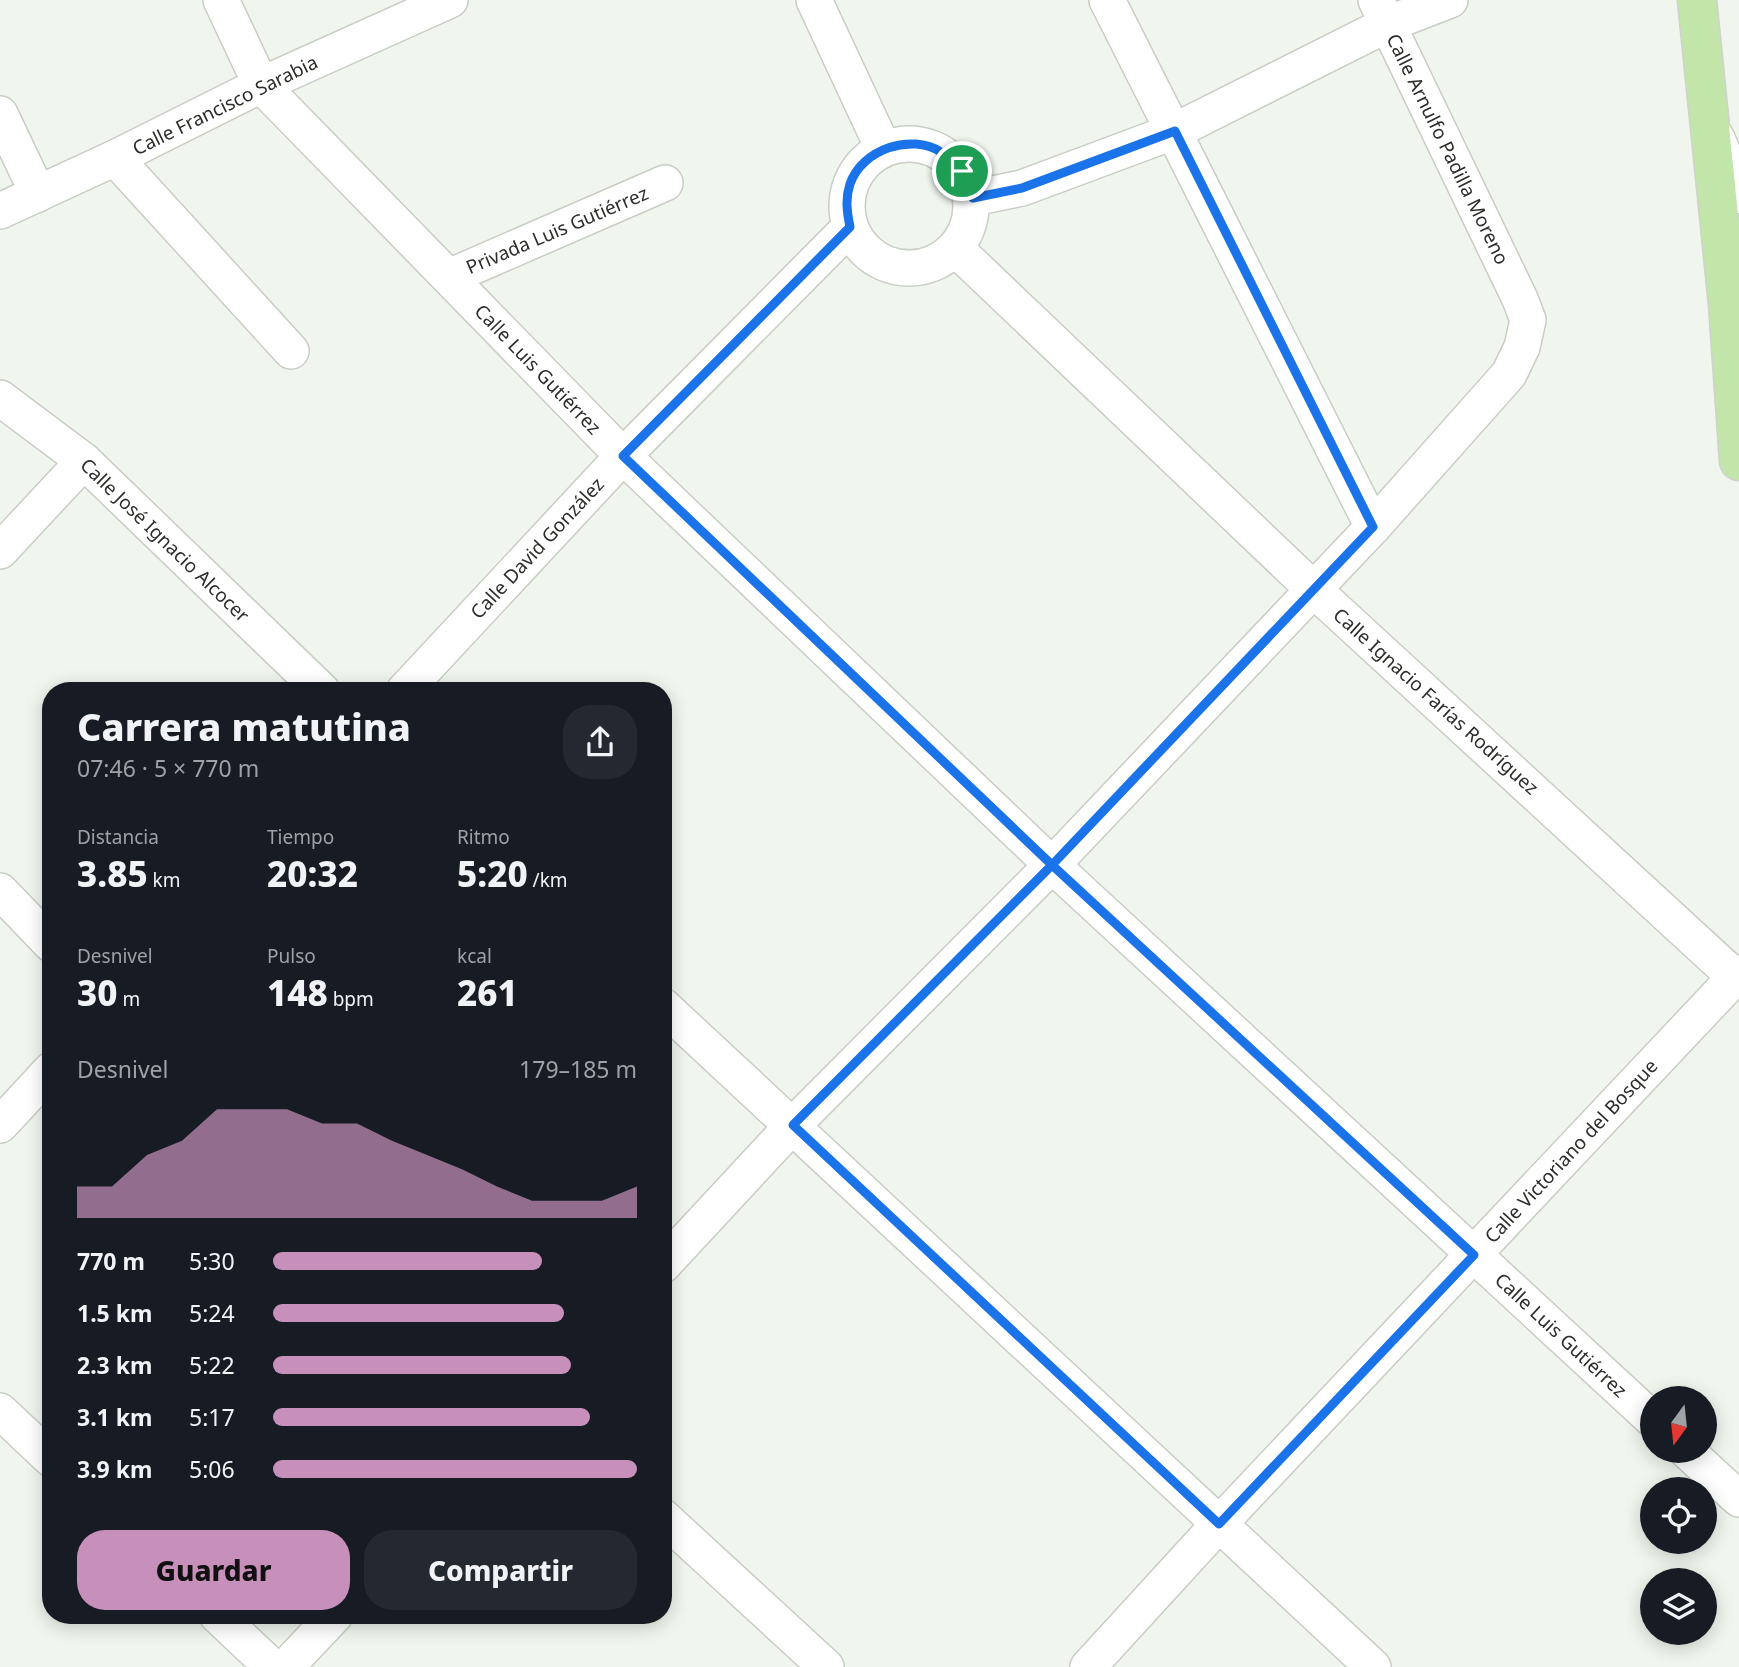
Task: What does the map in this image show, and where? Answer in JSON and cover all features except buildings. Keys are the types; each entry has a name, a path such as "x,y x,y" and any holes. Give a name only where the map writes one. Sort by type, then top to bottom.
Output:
{"main road":[{"path":"1695,4 1733,300 1739,461"}],"street":[{"name":"Calle Luis Gutiérrez","path":"220,0 261,85 623,456 1052,865 1640,1408"},
{"name":"Calle Francisco Sarabia","path":"0,211 115,158 261,85 450,0"},
{"path":"814,0 883,148"},
{"path":"1107,0 1373,527"},
{"path":"973,198 1022,188 1175,131 1382,12 1450,0"},
{"name":"Calle Arnulfo Padilla Moreno","path":"672,1255 793,1125 1052,865 1373,527 1509,374 1522,347 1528,320 1382,12"},
{"path":"0,114 38,194"},
{"path":"1709,125 1739,194"},
{"path":"912,143 940,151 962,171 973,198 970,226 956,249 935,263 910,269 885,264 863,249 850,227 846,204 851,181 864,162 883,148 912,143"},
{"path":"115,158 291,351"},
{"name":"Privada Luis Gutiérrez","path":"449,277 666,183"},
{"name":"Calle David González","path":"412,682 623,456 850,227"},
{"name":"Calle Ignacio Farías Rodríguez","path":"956,249 1313,589 1737,975"},
{"name":"Calle José Ignacio Alcocer","path":"0,398 84,461 313,682"},
{"path":"0,551 84,461"},
{"path":"0,891 42,935"},
{"name":"Calle Victoriano del Bosque","path":"1088,1667 1219,1524 1737,975"},
{"path":"672,1014 1373,1667"},
{"path":"0,1125 42,1080"},
{"path":"0,1411 42,1451"},
{"path":"1699,1463 1739,1499"},
{"path":"672,1525 826,1667"},
{"path":"227,1624 272,1667"},
{"path":"286,1667 327,1624"}],"route":[{"path":"962,171 940,151 912,143 883,148 864,162 851,181 846,204 850,227 623,456 1052,865 1474,1255 1219,1524 793,1125 1052,865 1373,527 1175,131 1022,188 973,198 962,171"}]}
